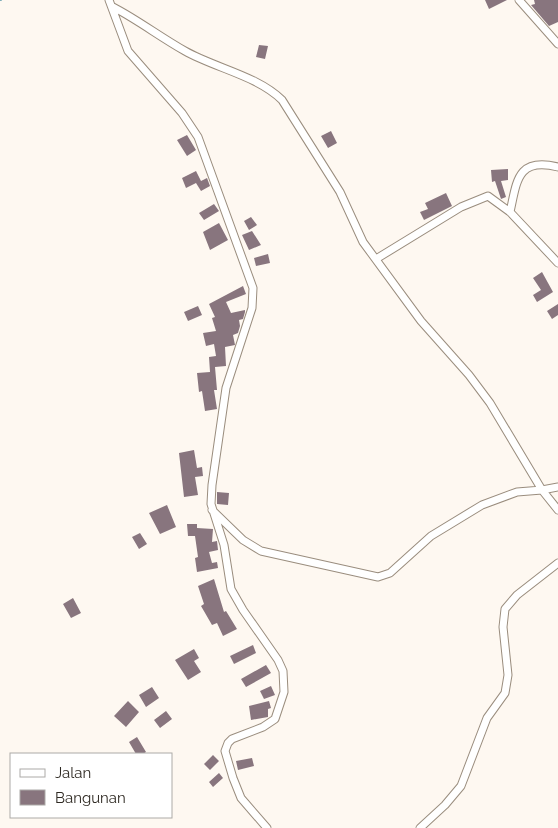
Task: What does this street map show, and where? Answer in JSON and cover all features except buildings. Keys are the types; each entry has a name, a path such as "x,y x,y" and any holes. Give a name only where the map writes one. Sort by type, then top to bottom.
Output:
{"street":[{"path":"519,0 558,44"},
{"path":"111,3 186,52 274,92 292,113 340,192 363,242 421,321 469,375 490,403 542,490 558,510"},
{"path":"111,3 120,35 128,51 182,112 198,137 253,288 252,308 226,388 212,485 212,510 224,545 231,589 243,610 278,660 282,671 284,692 275,719 263,727 232,739 225,751 232,778 241,798 267,828"},
{"path":"510,212 518,175 526,168 537,164 558,167"},
{"path":"376,259 461,206 483,198 493,198 510,212 558,264"},
{"path":"212,510 243,540 268,554 378,577 390,574 431,536 482,505 517,492 542,490 558,486"},
{"path":"420,828 445,805 461,786 487,718 505,693 508,675 503,627 505,609 518,595 558,564"}]}
